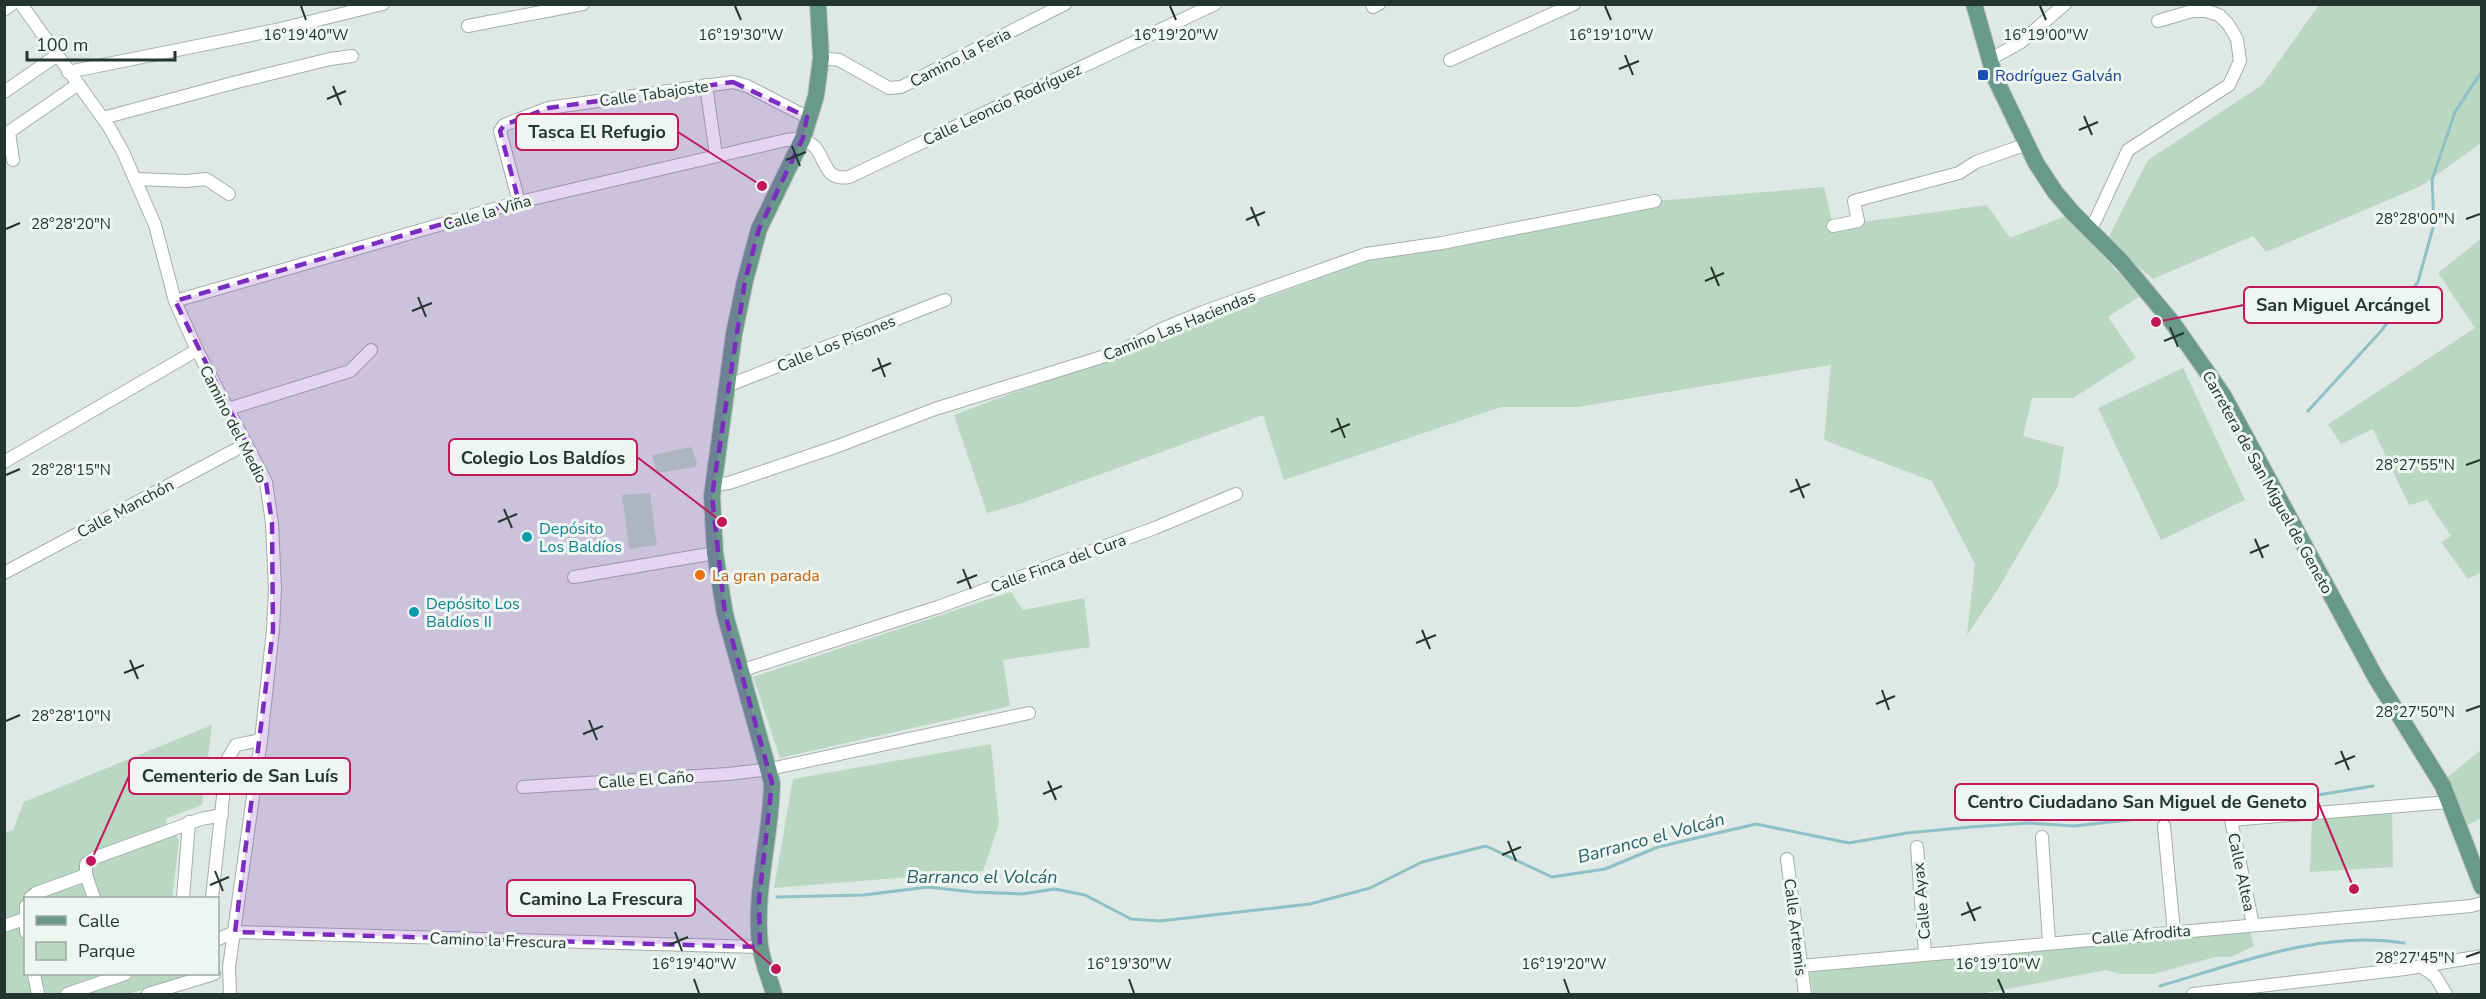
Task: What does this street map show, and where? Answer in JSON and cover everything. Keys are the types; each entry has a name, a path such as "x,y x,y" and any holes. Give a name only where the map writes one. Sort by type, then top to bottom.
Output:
{"main road":[{"path":"774,994 760,947 759,900 771,809 770,769 725,614 712,523 713,485 734,334 745,280 759,230 802,138 807,117 816,96 821,58 818,4"},
{"name":"Carretera de San Miguel de Geneto","path":"1974,4 1989,60 2027,144 2055,192 2090,232 2122,262 2172,322 2223,395 2376,678 2435,772 2449,802 2481,887"}],"street":[{"path":"4,10 12,4"},
{"name":"Camino del Medio","path":"21,4 56,56 103,118 123,152 155,225 175,301 197,350 266,483 272,523 273,630 261,740 235,932 220,971 231,994"},
{"path":"68,72 276,30 383,4"},
{"path":"468,26 583,4"},
{"name":"Camino la Feria","path":"821,58 839,60 889,88 901,87 1065,4"},
{"name":"Calle Leoncio Rodríguez","path":"802,138 815,147 833,177 840,179 849,177 1215,4"},
{"path":"1372,4 1373,7 1379,4"},
{"path":"1989,60 2021,42 2065,4"},
{"path":"1450,60 1571,5"},
{"path":"2090,232 2128,150 2229,86 2240,61 2237,39 2219,15 2206,11 2192,11 2158,21"},
{"path":"4,92 56,56"},
{"path":"103,118 233,83 330,59 352,56"},
{"name":"Calle Tabajoste","path":"519,202 500,130 504,124 548,108 733,82 747,86 807,117"},
{"path":"12,160 9,132 78,85"},
{"path":"706,85 716,155"},
{"name":"Calle la Viña","path":"175,301 519,202 716,155 802,138"},
{"path":"1833,226 1858,220 1854,201 1959,173 1976,162 2027,144"},
{"path":"135,179 186,181 206,179 229,194"},
{"name":"Camino Las Haciendas","path":"713,485 729,483 838,446 934,409 1121,351 1183,320 1366,254 1442,243 1655,201"},
{"name":"Calle Los Pisones","path":"727,386 945,300"},
{"path":"4,462 197,350"},
{"path":"228,409 350,371 371,350"},
{"name":"Calle Manchón","path":"4,573 246,444"},
{"name":"Calle Finca del Cura","path":"740,671 949,603 1155,528 1236,494"},
{"path":"574,578 715,553"},
{"name":"Calle El Caño","path":"523,787 728,774 770,769 1029,713"},
{"path":"213,897 227,760 237,745 261,740"},
{"name":"Calle Altea","path":"2253,925 2231,820 2449,802"},
{"path":"94,897 86,875 86,864 94,858 189,822 222,815"},
{"path":"183,897 189,822"},
{"path":"2164,826 2174,932"},
{"path":"2042,837 2049,942"},
{"name":"Calle Ayax","path":"1917,847 1926,954"},
{"name":"Calle Artemis","path":"1787,859 1804,994"},
{"path":"31,897 36,893 86,875"},
{"name":"Calle Afrodita","path":"1801,966 2471,906 2481,903"},
{"path":"4,926 24,924"},
{"path":"219,939 235,932"},
{"name":"Camino la Frescura","path":"235,932 760,947"},
{"path":"2193,994 2422,967 2481,956"},
{"path":"2422,967 2435,976 2446,994"},
{"path":"34,975 39,994"},
{"path":"67,994 118,975"},
{"path":"148,994 207,975"}],"highlighted area":[{"path":"733,82 807,117 803,138 759,229 745,281 712,496 725,614 772,783 759,900 760,947 235,932 273,630 272,523 266,482 175,301 519,202 500,131 504,125 548,108"}],"green space":[{"path":"2319,5 2481,5 2481,143 2421,186 2266,252 2253,236 2153,279 2107,240 2148,160 2262,85"},
{"path":"1824,187 1833,226 1987,205 2010,238 2066,216 2140,296 2108,317 2136,358 2073,398 2032,398 2023,436 2064,447 2058,486 1998,589 1967,635 1975,564 1932,481 1824,440 1831,365 1577,407 1501,407 1284,480 1263,415 1013,506 987,513 954,415 1365,261 1655,201"},
{"path":"2481,239 2482,572 2468,579 2441,542 2451,536 2427,500 2409,505 2373,429 2341,444 2328,424 2475,328 2438,273"},
{"path":"2183,368 2245,500 2161,540 2098,408"},
{"path":"691,447 697,463 695,467 657,473 652,455"},
{"path":"650,493 657,545 629,549 622,495"},
{"path":"1011,592 1023,610 1084,598 1090,647 1003,660 1010,706 780,758 753,677"},
{"path":"212,725 202,805 165,819 170,833 176,835 179,841 172,897 24,897 24,975 183,975 183,978 128,994 5,994 5,833 13,830 24,802"},
{"path":"991,744 999,824 983,871 774,888 793,779"},
{"path":"2481,750 2481,818 2464,827 2445,779"},
{"path":"2392,806 2393,867 2310,872 2312,816"},
{"path":"2248,931 2254,946 2231,957 2215,957 2154,974 2120,974 2106,970 1981,994 1813,994 1810,975 1813,969"}],"waterway":[{"path":"2308,411 2382,330 2418,282 2434,224 2432,180 2455,112 2482,71"},
{"name":"Barranco el Volcán","path":"777,897 864,895 928,887 1022,894 1055,889 1085,895 1131,919 1160,921 1310,904 1370,888 1422,862 1486,846 1552,877 1605,869 1658,847 1756,824 1849,843 1907,833 1970,827 2030,823 2074,826 2233,809 2373,786"},
{"path":"2160,986 2250,959 2311,945 2373,940 2404,943"}],"place":[{"name":"Rodríguez Galván","path":"1983,75"},
{"name":"Tasca El Refugio","path":"762,186"},
{"name":"San Miguel Arcángel","path":"2156,322"},
{"name":"Colegio Los Baldíos","path":"722,522"},
{"name":"Depósito Los Baldíos","path":"527,537"},
{"name":"La gran parada","path":"700,575"},
{"name":"Depósito Los Baldíos II","path":"414,612"},
{"name":"Cementerio de San Luís","path":"91,861"},
{"name":"Centro Ciudadano San Miguel de Geneto","path":"2354,889"},
{"name":"Camino La Frescura","path":"776,969"}]}
